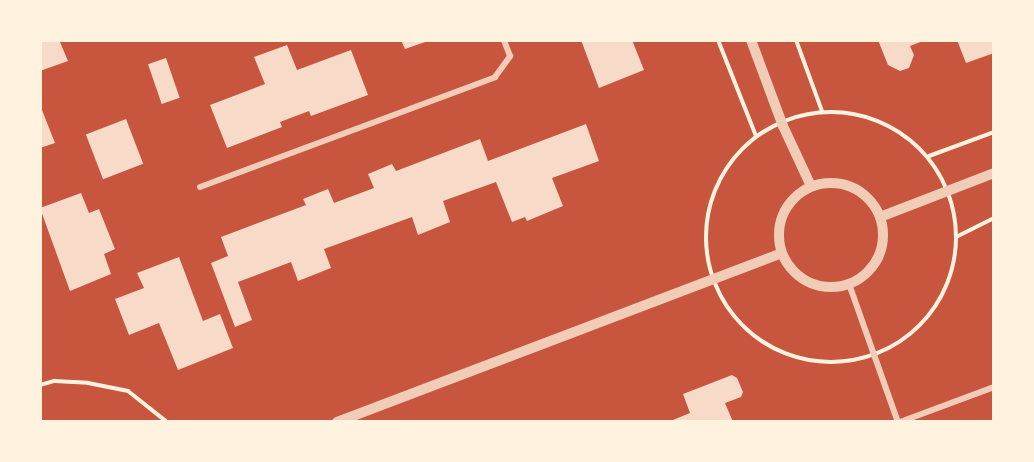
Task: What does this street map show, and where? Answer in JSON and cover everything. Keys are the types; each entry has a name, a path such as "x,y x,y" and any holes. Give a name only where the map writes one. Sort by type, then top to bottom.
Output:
{"street":[{"path":"200,188 495,77 510,56 504,40"},
{"path":"751,40 783,126 811,186"},
{"path":"880,217 993,173"},
{"path":"827,183 844,185 859,191 871,202 880,217 883,233 881,249 875,264 863,276 849,284 833,287 817,286 801,279 789,268 781,253 778,237 780,222 787,207 797,195 811,186 827,183"},
{"path":"337,422 781,253"},
{"path":"849,284 899,422 993,387"}],"path":[{"path":"718,40 756,136"},
{"path":"795,40 822,111"},
{"path":"822,111 850,111 880,120 908,134 929,156 945,192 956,237 951,273 931,312 906,340 846,362 817,365 784,358 757,341 733,315 704,242 707,210 718,181 734,157 756,136 783,126 822,111"},
{"path":"929,156 993,132"},
{"path":"956,237 993,218"},
{"path":"40,385 54,381 88,383 128,392 167,422"}],"building":[{"path":"40,40 64,40 60,42 68,61 40,71"},
{"path":"401,40 428,40 428,41 405,49"},
{"path":"581,40 632,40 644,70 599,88"},
{"path":"878,40 923,41 910,46 914,55 909,68 900,71 888,65"},
{"path":"957,40 994,40 994,53 966,63"},
{"path":"287,45 297,70 351,50 368,95 311,116 309,111 280,122 282,127 227,148 210,105 265,84 254,57"},
{"path":"166,58 180,98 162,104 148,64"},
{"path":"40,105 55,143 40,148"},
{"path":"126,119 143,164 103,179 86,134"},
{"path":"586,124 599,161 552,178 563,206 527,221 525,217 512,222 496,182 443,201 450,222 418,235 412,217 324,249 331,268 298,281 291,262 238,282 252,320 235,327 211,263 228,256 221,237 306,205 303,199 328,189 334,203 374,188 368,174 392,164 396,171 480,139 488,161"},
{"path":"81,193 89,213 99,209 115,249 104,254 111,274 70,291 40,208"},
{"path":"179,257 203,321 220,314 233,348 178,370 159,323 129,335 115,299 144,288 137,273"},
{"path":"732,375 737,378 743,392 741,397 725,403 733,422 668,422 690,413 683,394"}]}
